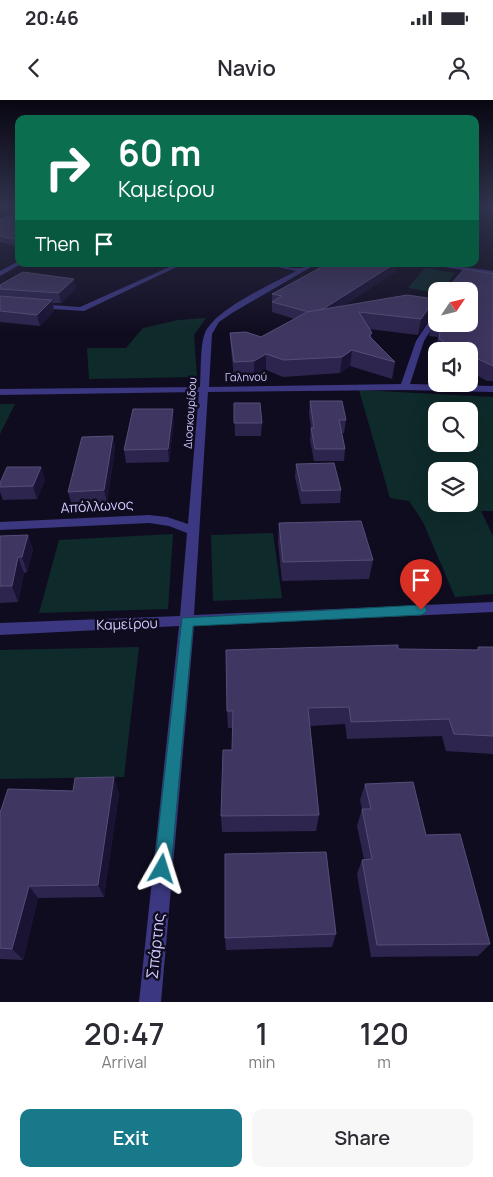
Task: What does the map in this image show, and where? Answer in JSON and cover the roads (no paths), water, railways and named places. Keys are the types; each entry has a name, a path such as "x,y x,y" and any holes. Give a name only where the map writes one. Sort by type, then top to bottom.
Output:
{"street":[{"path":"0,274 15,265"},
{"path":"27,305 81,309 173,267"},
{"path":"284,267 301,270"},
{"name":"Διοσκουρίδου","path":"187,621 210,327 229,311 307,267"},
{"path":"450,267 493,273"},
{"path":"405,387 420,342 428,330"},
{"name":"Γαληνού","path":"0,392 405,387 493,389"},
{"name":"Απόλλωνος","path":"0,526 149,519 167,520 182,525 194,532"},
{"name":"Καμείρου","path":"0,629 493,607"},
{"name":"Σπάρτης","path":"150,1002 187,621"}]}
